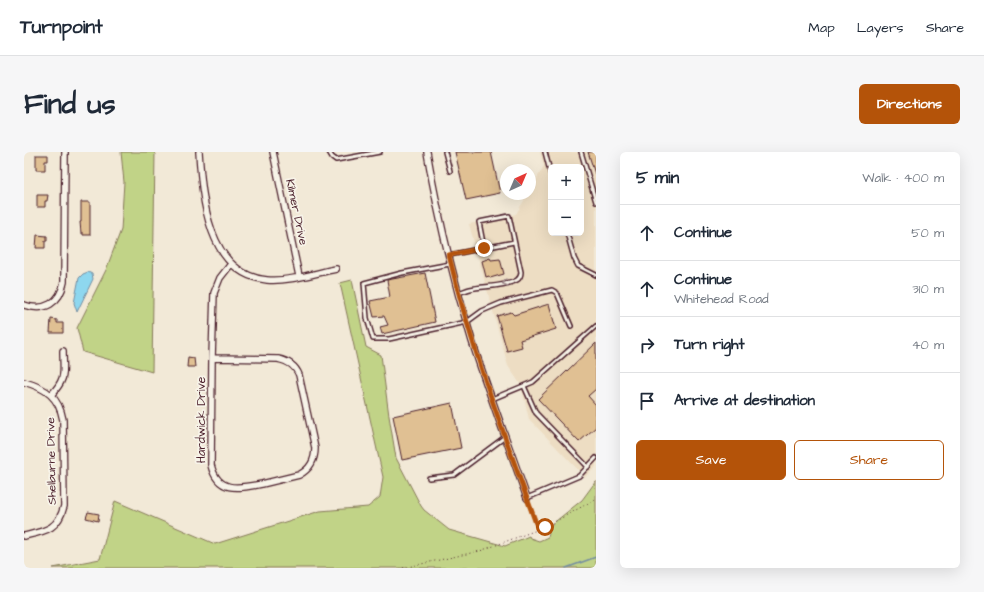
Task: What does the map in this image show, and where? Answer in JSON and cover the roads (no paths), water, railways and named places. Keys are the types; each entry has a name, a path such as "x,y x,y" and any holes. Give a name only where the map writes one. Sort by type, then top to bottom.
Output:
{"street":[{"path":"24,305 36,307 48,305 59,297 63,290 65,152"},
{"path":"198,152 202,187 211,228 220,251 231,264 247,274 262,279 276,280 336,270"},
{"name":"Kilmer Drive","path":"273,152 299,276"},
{"path":"427,152 458,293 505,437 527,498"},
{"name":"Hardwick Drive","path":"212,358 278,359 289,362 297,370 315,448 312,464 304,472 299,475 241,488 228,487 218,480 212,470 212,358 214,293 220,278 231,264"},
{"path":"51,395 62,382 63,351"},
{"name":"Shelburne Drive","path":"24,382 39,387 51,395 60,407 63,420 64,506 59,519 50,528 24,536"}],"lane":[{"path":"329,152 332,158 336,160 380,152"},
{"path":"445,152 450,171"},
{"path":"544,152 548,165"},
{"path":"581,152 596,202"},
{"path":"458,293 471,289 492,287 517,280 520,276 521,272 509,216 479,222 484,248"},
{"path":"568,236 574,258 578,266 596,275"},
{"path":"449,255 514,242"},
{"path":"451,264 402,273 364,283 367,318 373,338 389,339 467,322 482,311 501,303 552,290 557,294 571,326"},
{"path":"492,398 533,382 596,326"},
{"path":"524,386 536,414 588,467"},
{"path":"429,478 454,475 505,437"},
{"path":"527,498 579,476 596,458"}],"water":[{"path":"88,272 92,274 93,279 77,312 74,303 79,278"}],"waterway":[{"path":"566,568 596,557"}]}
